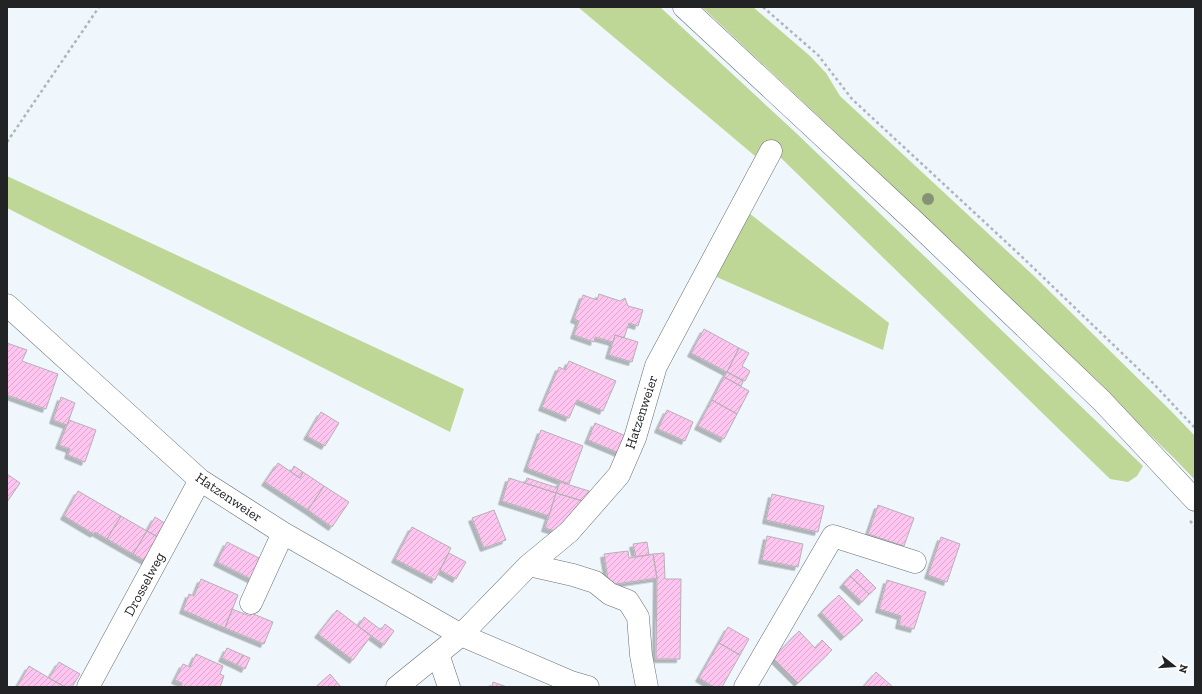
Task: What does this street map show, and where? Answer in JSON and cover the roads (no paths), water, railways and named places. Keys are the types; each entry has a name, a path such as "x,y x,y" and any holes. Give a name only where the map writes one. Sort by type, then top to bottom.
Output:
{"street":[{"path":"684,7 916,223 1102,400 1195,500"},
{"name":"Hatzenweier","path":"461,635 529,565 569,532 619,475 635,438 656,366 771,151"},
{"name":"Hatzenweier","path":"7,305 200,480 284,533 461,635 571,682 588,687"},
{"name":"Drosselweg","path":"88,687 200,480"},
{"path":"251,603 284,533"},
{"path":"745,687 833,536 915,562"},
{"path":"529,565 573,575 595,582 610,594 628,602 638,617 641,655 647,687"},
{"path":"397,687 461,635"},
{"path":"438,654 449,687"}]}
